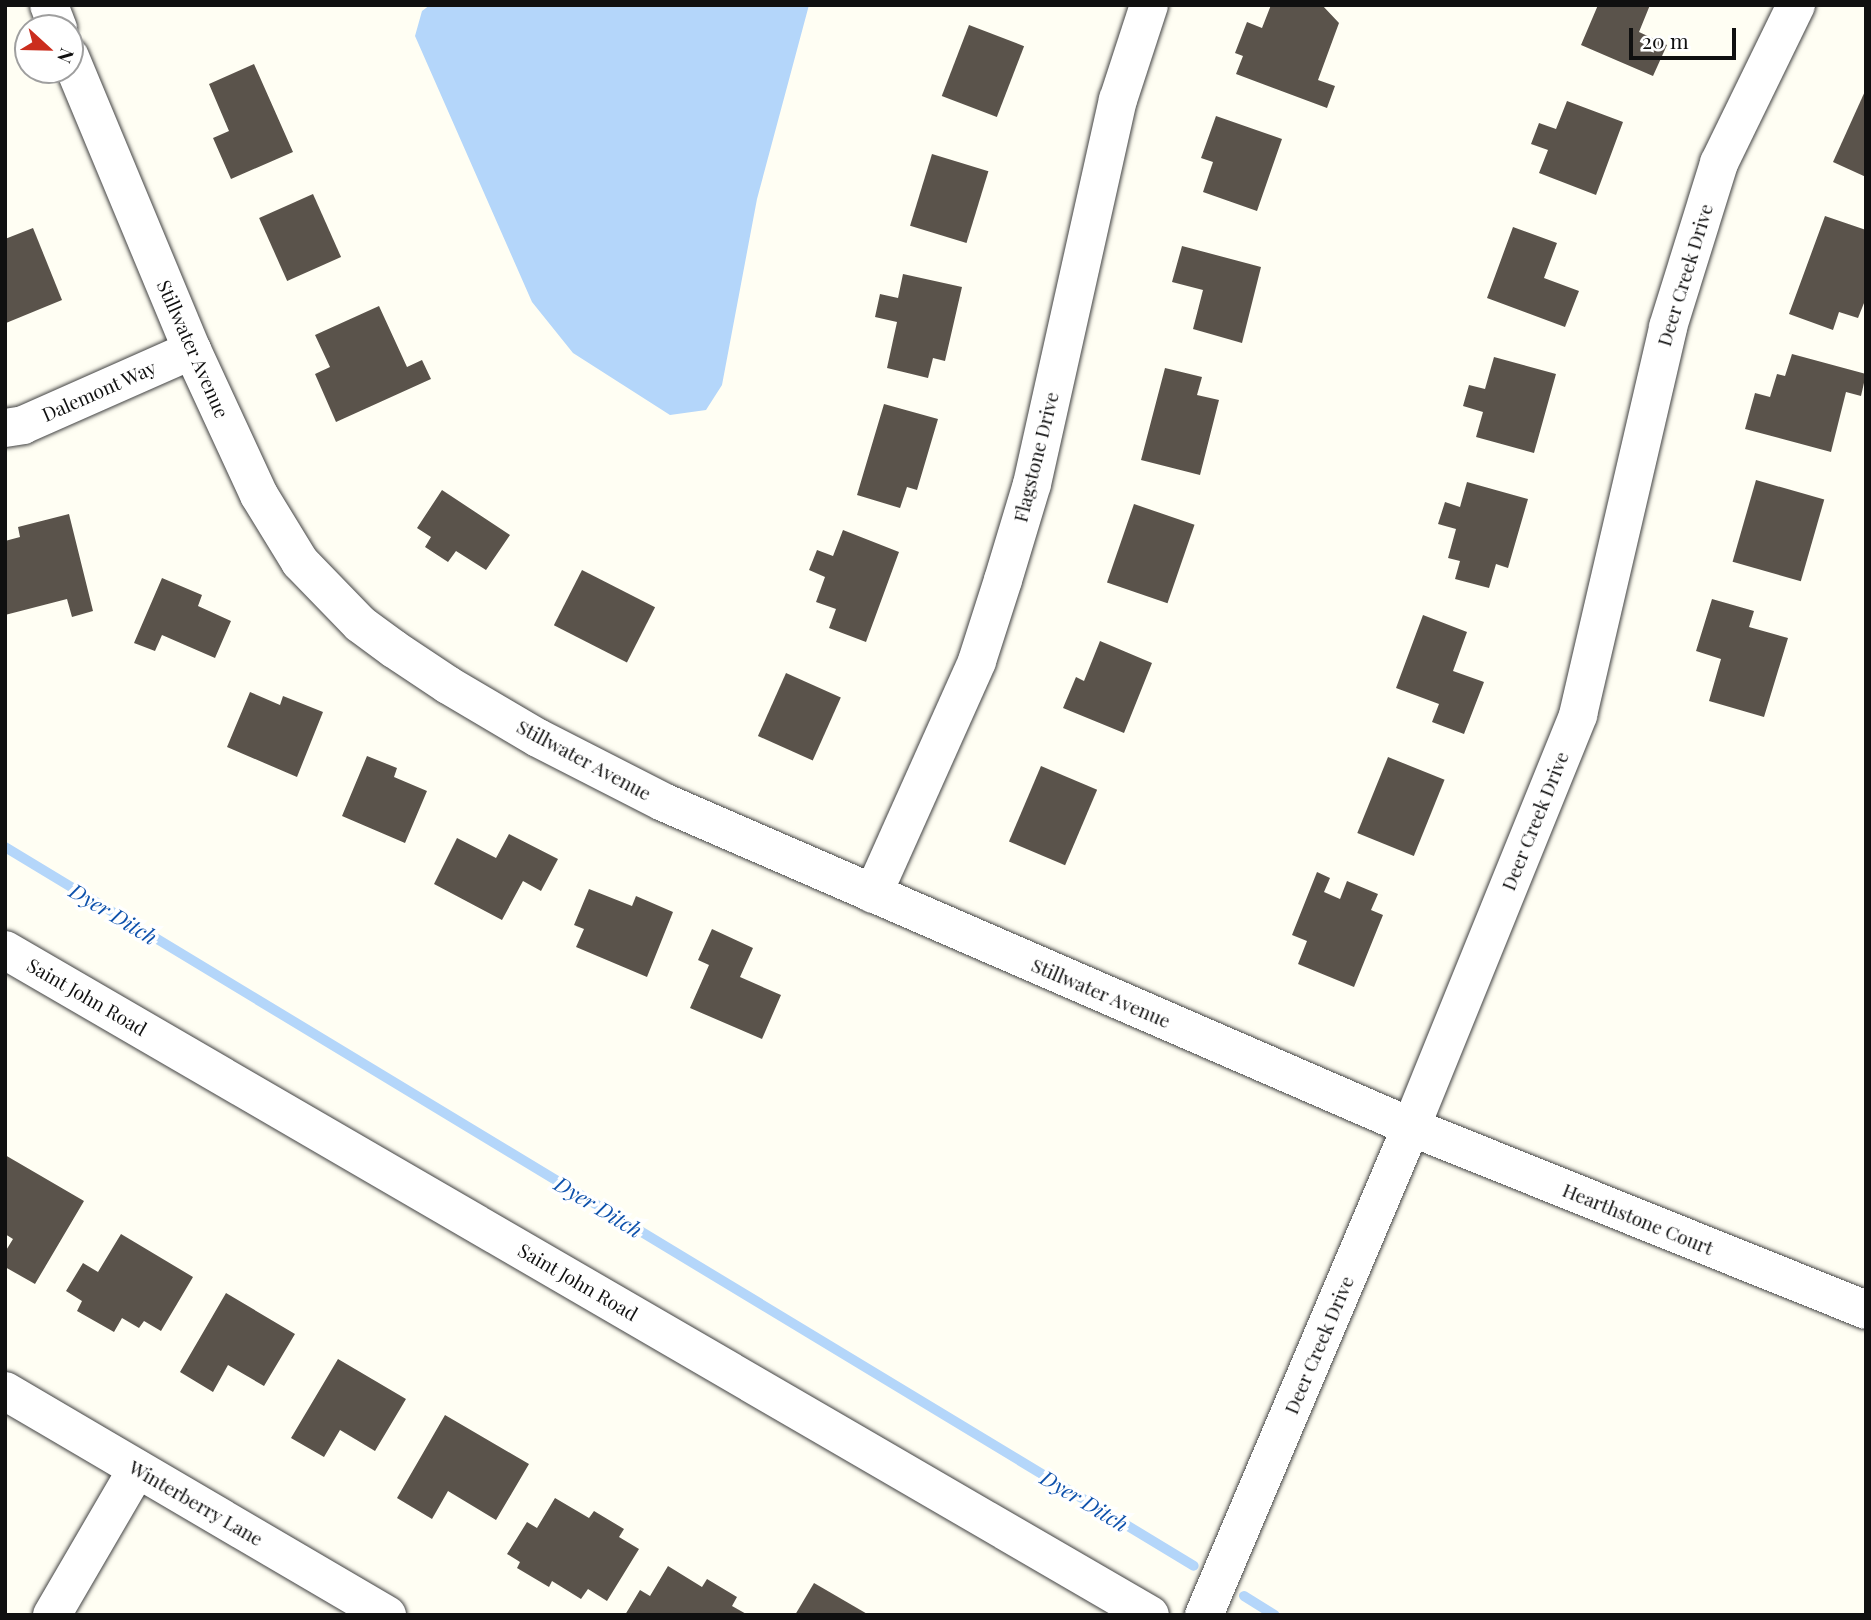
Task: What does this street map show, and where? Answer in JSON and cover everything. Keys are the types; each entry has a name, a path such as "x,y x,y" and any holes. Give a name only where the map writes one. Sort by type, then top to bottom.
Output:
{"street":[{"name":"Flagstone Drive","path":"873,894 976,661 1003,580 1032,484 1118,100 1149,5"},
{"name":"Deer Creek Drive","path":"1204,1615 1411,1127 1578,715 1676,302 1719,163 1796,5"},
{"name":"Stillwater Avenue","path":"81,84 192,350 259,495 300,562 360,624 448,685 538,738 663,802 1411,1127"},
{"name":"Dalemont Way","path":"5,428 23,425 192,350"},
{"name":"Saint John Road","path":"5,950 1150,1615"},
{"name":"Hearthstone Court","path":"1411,1127 1866,1310"},
{"name":"Winterberry Lane","path":"5,1391 387,1615"},
{"path":"52,1615 137,1469"}],"water":[{"path":"430,5 809,5 757,199 722,385 706,410 670,415 573,353 532,302 415,36 422,11"}],"building":[{"path":"1271,5 1322,5 1339,23 1318,80 1335,86 1327,108 1236,74 1243,56 1235,53 1247,22 1262,28"},
{"path":"1598,5 1650,5 1639,32 1667,45 1653,76 1581,45"},
{"path":"969,25 1024,46 997,117 942,96"},
{"path":"254,64 293,152 231,179 213,138 229,131 209,84"},
{"path":"1866,89 1866,177 1833,162"},
{"path":"1567,101 1623,122 1596,195 1539,173 1548,150 1531,144 1539,123 1556,129"},
{"path":"1216,116 1282,139 1257,211 1203,192 1213,162 1201,158"},
{"path":"932,154 988,171 966,243 910,226"},
{"path":"313,194 341,257 287,281 259,218"},
{"path":"1825,216 1866,230 1866,298 1858,318 1839,312 1833,330 1789,314"},
{"path":"1513,227 1557,243 1544,278 1579,291 1565,327 1487,298"},
{"path":"33,228 62,300 6,323 5,239"},
{"path":"1182,246 1261,267 1242,343 1193,329 1203,290 1172,282"},
{"path":"903,274 962,287 945,361 933,358 928,378 887,368 897,322 875,317 880,294 898,298"},
{"path":"379,306 407,367 422,360 431,379 336,422 315,374 330,367 315,335"},
{"path":"1792,354 1866,374 1861,396 1846,392 1831,452 1745,429 1755,393 1770,397 1777,374 1785,376"},
{"path":"1494,357 1556,374 1534,453 1476,437 1483,412 1463,406 1469,385 1485,389"},
{"path":"1165,368 1202,377 1197,395 1219,400 1200,475 1141,460"},
{"path":"884,404 938,419 917,490 907,487 900,508 857,495"},
{"path":"1756,480 1824,500 1801,581 1733,562"},
{"path":"1467,482 1528,499 1508,568 1496,564 1489,588 1455,579 1460,561 1448,558 1456,529 1438,524 1445,502 1460,507"},
{"path":"442,490 510,535 486,570 456,551 448,562 425,547 431,537 417,528"},
{"path":"1134,504 1195,525 1167,603 1107,582"},
{"path":"69,514 93,611 72,617 67,599 5,615 5,541 20,537 18,527"},
{"path":"843,530 899,552 866,642 829,628 836,609 816,602 825,577 809,570 817,550 833,556"},
{"path":"582,570 655,607 627,662 554,625"},
{"path":"162,578 202,595 198,606 231,621 215,658 162,635 155,651 134,643"},
{"path":"1712,599 1754,611 1749,627 1788,638 1764,717 1709,701 1721,659 1696,651"},
{"path":"1423,615 1467,632 1453,671 1484,682 1464,734 1432,722 1439,704 1396,688"},
{"path":"1100,641 1152,663 1124,733 1063,708 1076,677 1084,681"},
{"path":"786,673 841,697 813,760 758,736"},
{"path":"250,692 280,705 283,696 323,712 297,777 227,747"},
{"path":"367,756 397,768 394,777 427,791 405,843 342,816"},
{"path":"1388,757 1445,780 1414,856 1357,833"},
{"path":"1041,766 1097,790 1065,865 1009,841"},
{"path":"509,834 558,859 541,891 523,881 502,920 434,884 457,838 496,858"},
{"path":"1317,872 1330,878 1324,892 1340,899 1347,881 1378,894 1371,910 1383,915 1354,987 1298,964 1307,941 1292,935"},
{"path":"589,889 632,906 636,896 673,912 647,977 576,947 584,929 574,925"},
{"path":"712,929 753,948 740,977 781,995 762,1039 690,1008 709,965 698,960"},
{"path":"5,1155 84,1201 35,1284 5,1267 5,1252 13,1239 5,1234"},
{"path":"121,1234 193,1277 161,1331 144,1321 139,1328 122,1318 114,1332 77,1311 82,1301 66,1291 83,1263 98,1272"},
{"path":"226,1293 295,1334 264,1386 228,1365 213,1392 180,1372"},
{"path":"338,1359 406,1399 375,1451 340,1430 324,1457 291,1438"},
{"path":"445,1415 529,1464 496,1520 448,1491 432,1519 397,1498"},
{"path":"555,1498 589,1518 594,1511 624,1529 619,1537 639,1549 607,1601 588,1589 581,1599 552,1581 549,1587 517,1568 520,1562 507,1554 527,1522 537,1528"},
{"path":"668,1566 702,1587 707,1579 737,1597 732,1606 748,1615 625,1615 640,1590 650,1596"},
{"path":"814,1583 869,1615 795,1615"}],"waterway":[{"name":"Dyer Ditch","path":"5,847 1194,1566"},
{"name":"Dyer Ditch","path":"1244,1596 1275,1615"}]}
